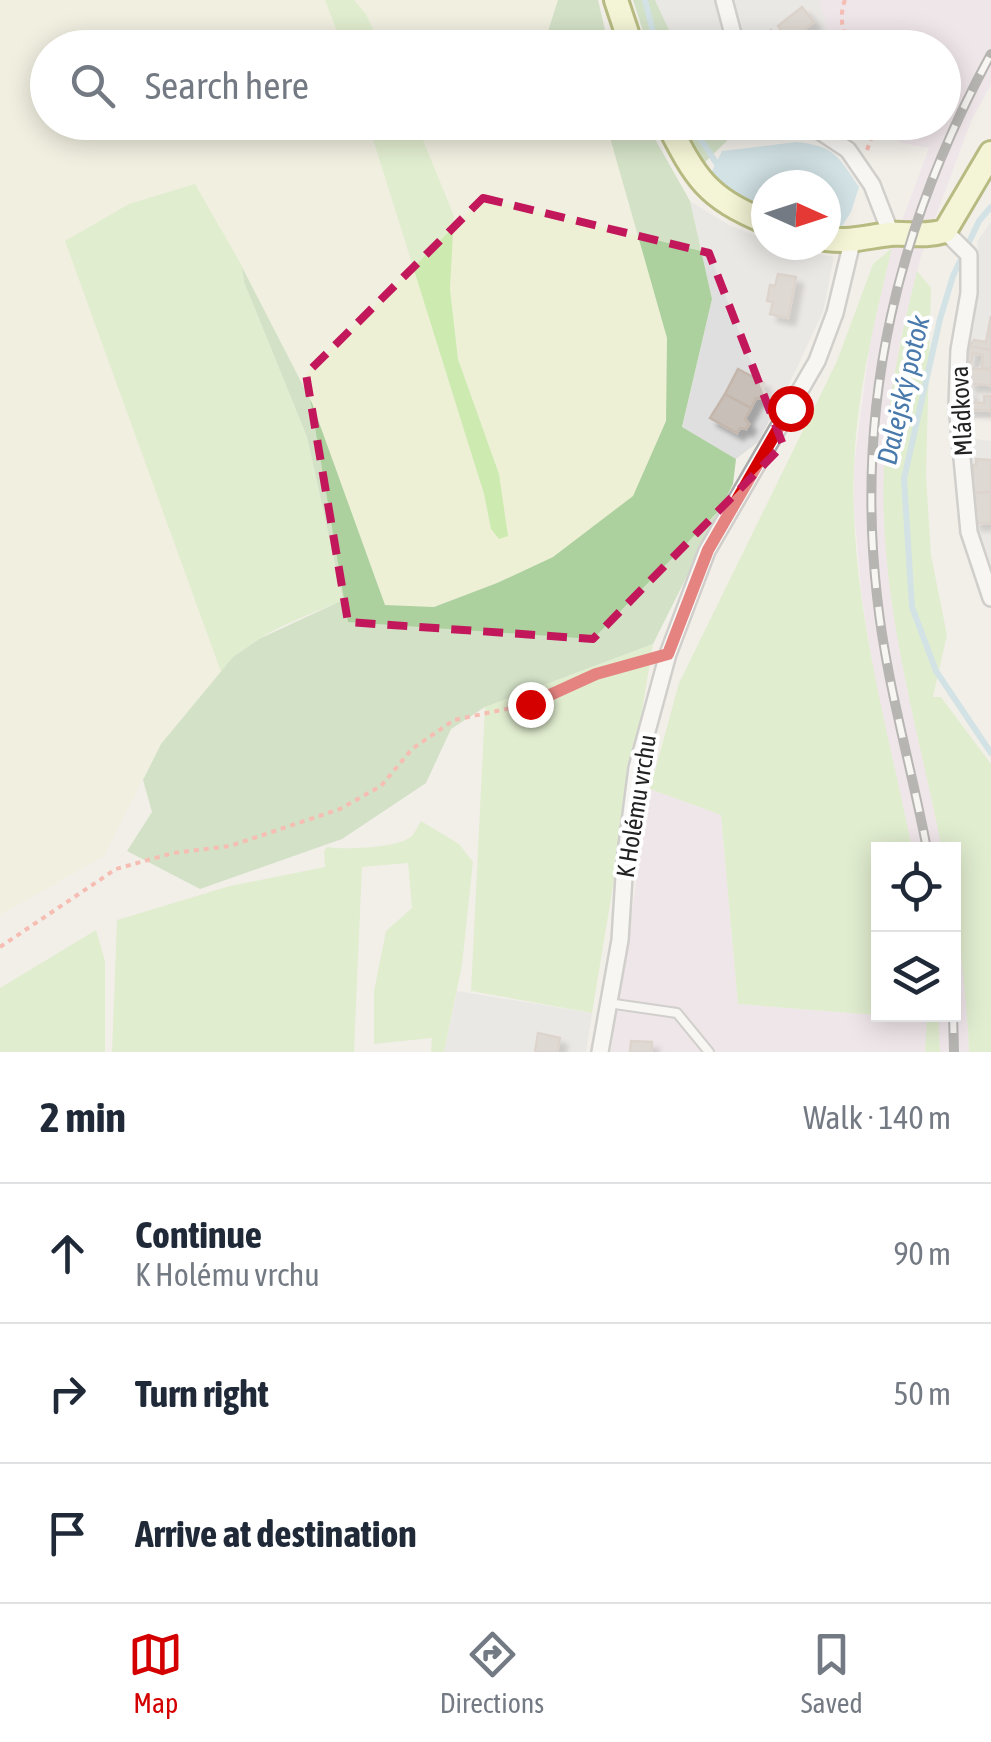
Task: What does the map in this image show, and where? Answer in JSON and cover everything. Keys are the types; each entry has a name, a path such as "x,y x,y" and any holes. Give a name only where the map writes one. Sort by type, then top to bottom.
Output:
{"street":[{"path":"616,0 626,30"},
{"path":"724,0 732,30"},
{"path":"676,140 693,173 726,204 751,215"},
{"path":"833,140 848,150 872,186 890,234"},
{"path":"841,241 890,234 927,236 957,244 991,153"},
{"name":"K Holému vrchu","path":"600,1052 620,940 636,768 668,654 708,550 817,361 836,313 852,242"},
{"name":"Mládkova","path":"957,244 968,293 959,350 957,405 968,532 991,598"}],"lane":[{"path":"608,1003 677,1013 709,1052"}],"path":[{"path":"843,30 845,0"},
{"path":"862,170 871,140"},
{"path":"0,946 116,869 173,853 230,846 340,810 381,786 412,749 454,720 530,704 596,674 668,654"}],"highlighted area":[{"path":"483,198 709,253 783,445 593,639 348,622 306,374"}],"shaded area":[{"path":"655,0 819,0 828,30 669,30"},
{"path":"819,0 991,0 991,85 972,119 921,256 900,341 884,467 884,508 941,842 910,842 876,686 862,599 854,466 871,335 892,248 929,148 897,140 961,140 961,30 828,30"},
{"path":"690,201 751,234 751,260 833,260 823,311 794,374 758,442 736,459 682,428 712,299"},
{"path":"991,222 991,417 965,419 964,349 975,295 978,240"},
{"path":"970,441 991,441 991,587 973,530"},
{"path":"650,789 721,815 738,1004 871,1014 871,1022 928,1022 925,1052 611,1052"},
{"path":"961,956 969,1052 940,1052 938,1022 961,1022"},
{"path":"457,991 592,1013 586,1052 444,1052"}],"green space":[{"path":"0,0 325,0 336,30 30,30 30,140 373,140 484,494 491,529 499,474 458,359 450,289 454,216 423,140 611,140 667,338 666,421 633,497 553,557 433,607 385,605 312,403 195,185 66,241 221,672 161,744 104,856 0,915"},
{"path":"325,0 354,0 373,30 336,30"},
{"path":"354,0 558,0 549,30 373,30"},
{"path":"558,0 598,0 605,30 548,30"},
{"path":"633,0 655,0 669,30 643,30"},
{"path":"373,140 423,140 454,216 450,289 458,359 499,474 508,536 499,539 491,529 484,494"},
{"path":"611,140 656,140 690,201 712,299 682,427 736,459 733,484 653,644 485,707 451,729 426,783 342,839 200,889 127,851 152,812 143,780 161,744 233,657 259,639 343,600 307,437 244,282 242,267 312,403 385,605 434,607 497,583 553,557 633,496 666,421 667,338"},
{"path":"689,140 726,140 727,141 702,165"},
{"path":"195,184 242,266 244,282 307,437 343,600 261,638 221,672 65,241 129,204"},
{"path":"892,248 873,329 856,438 857,563 881,707 910,842 871,842 871,1015 738,1004 721,815 650,789 679,683 837,361 873,264"},
{"path":"917,271 931,288 926,475 931,555 947,635 933,697 941,697 991,764 991,1052 969,1052 961,950 961,842 940,842 901,659 887,563 884,466 888,417"},
{"path":"653,644 592,1013 471,991 485,707"},
{"path":"421,821 459,844 473,862 462,965 444,1052 431,1052 432,1038 374,1044 374,991 386,931 412,908 408,863 362,867 354,1052 112,1052 117,920 230,886 325,867 327,847 396,843 412,836"},
{"path":"96,930 105,961 105,1052 0,1052 0,988"},
{"path":"927,1022 938,1022 940,1052 925,1052"}],"water":[{"path":"796,142 828,150 859,187 851,212 841,226 841,170 751,170 751,207 709,177 722,151"}],"building":[{"path":"802,7 814,22 803,30 781,30 778,26"},
{"path":"778,274 796,277 788,318 770,314 773,302 767,301 770,285 775,286"},
{"path":"991,316 991,350 969,346 974,340 986,342"},
{"path":"969,346 991,350 991,369 982,368 983,355 973,353 971,363 967,362"},
{"path":"970,368 991,370 991,385 968,384"},
{"path":"738,369 764,383 762,389 766,394 763,399 756,398 751,408 725,394"},
{"path":"967,391 969,402 984,403 984,396 991,396 991,411 965,409"},
{"path":"725,394 751,408 745,419 749,424 746,429 740,428 737,433 710,418"},
{"path":"976,459 991,460 991,492 973,493"},
{"path":"991,492 991,523 974,523 973,493"},
{"path":"538,1033 560,1038 557,1052 535,1052"},
{"path":"631,1041 652,1042 651,1052 630,1052"}],"waterway":[{"path":"645,0 652,30"},
{"path":"701,140 719,167"},
{"name":"Dalejský potok","path":"991,207 979,221 953,276 904,479 912,607 936,671 991,753"}],"railway":[{"path":"961,112 991,54"},
{"path":"925,842 881,628 872,524 872,454 891,316 908,249 949,140"},
{"path":"953,1022 954,1052"}],"route":[{"path":"530,704 596,674 668,654 708,550 790,408"}]}
